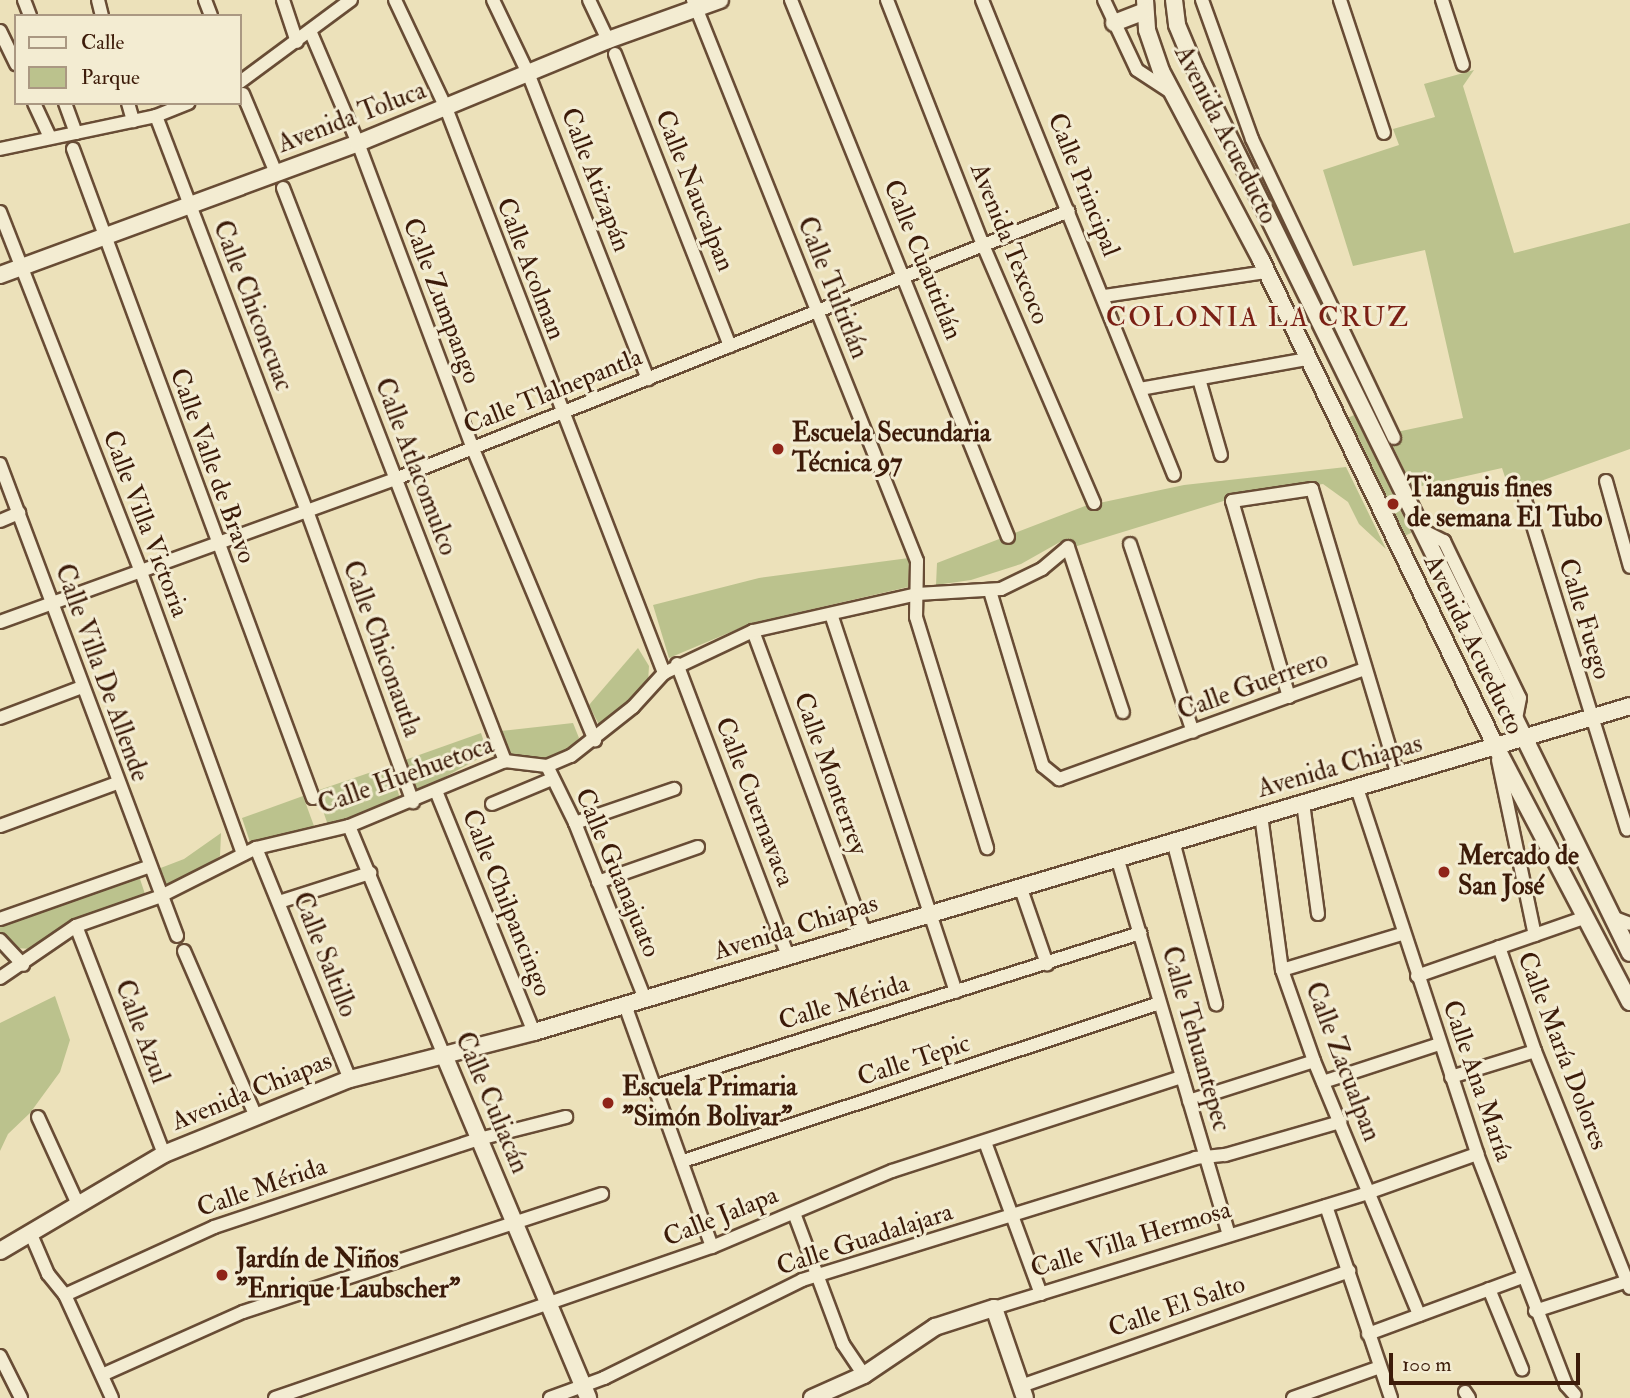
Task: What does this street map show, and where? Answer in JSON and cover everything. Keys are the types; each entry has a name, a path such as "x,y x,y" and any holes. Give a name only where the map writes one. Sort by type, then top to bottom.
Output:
{"street":[{"path":"283,0 297,42"},
{"path":"242,87 351,0"},
{"name":"Calle Acolman","path":"395,0 446,108 561,414 664,673"},
{"name":"Calle Atizapán","path":"493,0 528,73 648,379"},
{"name":"Calle Naucalpan","path":"589,0 612,47 730,346"},
{"name":"Avenida Toluca","path":"0,275 188,206 280,181 358,143 528,73 612,47 695,4 720,0"},
{"name":"Calle Cuautitlán","path":"791,0 1008,537"},
{"name":"Avenida Texcoco","path":"887,0 984,245 1094,503"},
{"name":"Calle Principal","path":"982,0 1104,296 1174,475"},
{"path":"1104,0 1137,70 1172,93"},
{"name":"Avenida Acueducto","path":"1174,0 1177,25 1195,68 1630,954"},
{"name":"Avenida Acueducto","path":"1202,0 1252,139 1394,438"},
{"path":"1340,0 1384,134"},
{"path":"1442,0 1463,65"},
{"name":"Calle Tultitlán","path":"695,4 917,561 916,617 987,848"},
{"path":"1114,23 1145,5"},
{"name":"Avenida Acueducto","path":"1145,5 1147,30 1172,93 1266,272 1332,416 1496,747 1630,1002"},
{"path":"0,31 14,60"},
{"name":"Calle Zumpango","path":"310,33 358,143 473,449 595,740"},
{"name":"Calle Atlacomulco","path":"242,90 280,181 505,761"},
{"path":"35,105 50,138"},
{"path":"66,105 76,133"},
{"path":"129,105 133,121"},
{"path":"0,149 156,116 184,105"},
{"name":"Calle Chiconcuac","path":"156,116 188,206 307,511"},
{"name":"Calle Valle de Bravo","path":"73,149 216,544 313,798"},
{"name":"Calle Tlalnepantla","path":"0,622 395,479 1069,211"},
{"name":"Calle Villa Victoria","path":"0,212 19,268 141,572 243,854"},
{"path":"1104,296 1266,272"},
{"path":"1140,389 1306,359"},
{"path":"1199,379 1222,455"},
{"name":"Calle Villa De Allende","path":"0,464 159,897 177,936"},
{"path":"1606,481 1630,567"},
{"path":"1289,697 1232,501 1312,489 1364,669"},
{"name":"Calle Fuego","path":"1525,500 1627,830"},
{"name":"Calle Chiconautla","path":"307,511 413,802"},
{"path":"0,521 19,513"},
{"path":"1129,544 1193,732"},
{"path":"492,804 549,773 595,740 664,673 677,664 752,631 917,594 990,591 1042,569 1068,547 1123,712"},
{"name":"Calle Guerrero","path":"990,591 1043,766 1052,777 1069,777 1364,669 1398,775"},
{"path":"831,614 956,992"},
{"name":"Calle Monterrey","path":"752,631 865,933"},
{"name":"Calle Cuernavaca","path":"677,664 788,956"},
{"path":"0,718 82,687"},
{"name":"Avenida Chiapas","path":"0,1251 77,1202 164,1154 255,1114 350,1079 534,1032 1630,706"},
{"path":"1496,747 1535,935"},
{"name":"Calle Huehuetoca","path":"0,978 23,965 76,926 159,897 256,848 349,826 413,802 505,761 549,773"},
{"name":"Calle Guanajuato","path":"549,773 575,823 645,999"},
{"path":"0,826 117,783"},
{"name":"Calle Ana María","path":"1357,788 1439,1044 1522,1277 1566,1385 1575,1395"},
{"path":"575,823 674,789"},
{"name":"Calle Chilpancingo","path":"436,791 534,1032"},
{"path":"1303,803 1318,914"},
{"name":"Calle Zacualpan","path":"1261,815 1282,970 1314,1061 1419,1315"},
{"name":"Calle Culiacán","path":"349,826 586,1392"},
{"path":"1173,841 1216,1004"},
{"path":"598,882 698,847"},
{"name":"Calle Saltillo","path":"256,848 350,1079"},
{"name":"Calle Tehuantepec","path":"1117,857 1229,1235"},
{"path":"0,919 57,903 148,867"},
{"path":"279,902 370,873"},
{"path":"1020,886 1047,964"},
{"path":"1612,916 1630,924"},
{"path":"1417,976 1584,918"},
{"name":"Calle Azul","path":"76,926 164,1154"},
{"name":"Calle Mérida","path":"656,1086 1140,933"},
{"path":"1282,970 1402,934"},
{"path":"0,940 23,965"},
{"name":"Calle María Dolores","path":"1499,947 1535,1051 1629,1284"},
{"path":"184,951 255,1114"},
{"name":"Calle Tepic","path":"682,1161 1160,1003"},
{"path":"625,1005 712,1247"},
{"path":"1323,1082 1439,1044"},
{"path":"1451,1077 1535,1051"},
{"path":"1189,1101 1314,1061"},
{"name":"Calle Jalapa","path":"275,1398 712,1247 892,1171 1182,1077"},
{"name":"Calle Mérida","path":"65,1295 214,1227 480,1139 566,1116"},
{"path":"38,1117 77,1202"},
{"name":"Calle Guadalajara","path":"551,1398 586,1392 818,1275 1206,1157 1340,1122"},
{"path":"985,1142 1010,1216 1041,1294"},
{"name":"Calle Villa Hermosa","path":"812,1398 864,1375 935,1326 1326,1206 1478,1154"},
{"path":"102,1375 243,1312 513,1221 602,1195"},
{"path":"1326,1206 1391,1398"},
{"path":"794,1213 843,1344 864,1375"},
{"path":"30,1232 48,1274 65,1295 112,1398"},
{"name":"Calle El Salto","path":"1023,1392 1349,1271"},
{"path":"1368,1334 1522,1277"},
{"path":"1535,1311 1629,1284"},
{"path":"1489,1289 1522,1368"},
{"path":"994,1308 1023,1392"},
{"path":"0,1356 20,1398"},
{"path":"1293,1398 1380,1367"}],"green space":[{"path":"1474,70 1463,86 1514,253 1630,223 1630,449 1510,492 1502,468 1413,488 1387,434 1463,418 1425,250 1353,266 1323,170 1399,145 1393,129 1435,117 1424,84"},
{"path":"1354,415 1411,533 1402,538 1344,420"},
{"path":"1346,467 1386,549 1359,524 1348,502 1323,484 1243,495 1074,547 1060,542 1021,564 971,580 936,585 937,563 1085,506 1184,485"},
{"path":"909,558 908,587 752,623 669,658 653,605 759,578"},
{"path":"638,648 649,666 648,683 601,729 589,705"},
{"path":"573,723 579,738 569,749 543,762 511,755 501,731"},
{"path":"481,733 485,745 478,759 417,792 405,760"},
{"path":"389,766 401,800 328,825 316,791"},
{"path":"303,796 314,826 250,842 242,818"},
{"path":"221,833 220,856 194,874 164,885 158,869 184,859"},
{"path":"139,876 146,897 32,949 15,948 0,932 0,924"},
{"path":"55,996 70,1040 60,1072 30,1113 8,1134 0,1151 0,1023"}],"place":[{"name":"Escuela Secundaria Técnica 97","path":"778,449"},
{"name":"Tianguis fines de semana El Tubo","path":"1393,504"},
{"name":"Mercado de San José","path":"1444,872"},
{"name":"Escuela Primaria \"Simón Bolivar\"","path":"608,1103"},
{"name":"Jardín de Niños \"Enrique Laubscher\"","path":"222,1275"}],"district":[{"name":"COLONIA LA CRUZ","path":"1258,318"}]}
